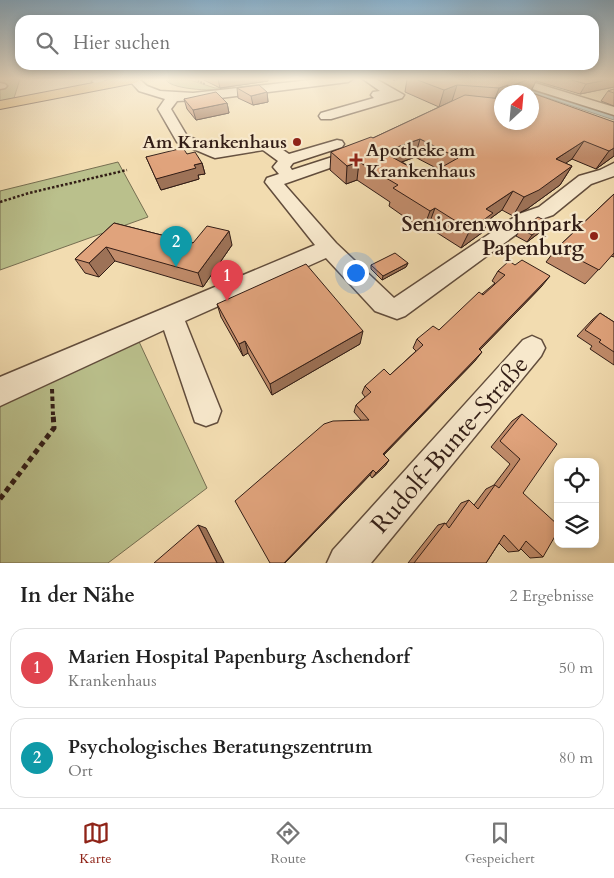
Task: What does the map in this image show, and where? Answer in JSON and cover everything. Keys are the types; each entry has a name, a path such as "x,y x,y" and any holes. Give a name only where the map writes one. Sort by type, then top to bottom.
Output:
{"street":[{"path":"167,105 164,109 182,139 215,153 266,145 288,168"},
{"path":"326,116 363,105"},
{"path":"554,105 606,122"},
{"path":"596,105 614,111"},
{"path":"372,146 355,154 288,168 273,182 329,248 383,304 397,309 526,218 546,211 585,180 606,174 614,168"},
{"path":"0,392 50,368 329,248"},
{"path":"171,316 206,411"},
{"name":"Rudolf-Bunte-Straße","path":"346,563 532,348"}],"path":[{"path":"0,202 29,193 127,170"},
{"path":"0,499 54,428 50,368"}],"green space":[{"path":"118,162 148,217 0,270 0,191"},
{"path":"135,333 207,488 108,563 0,563 0,399"}],"water":[{"path":"570,105 583,105 614,115 614,120"}],"building":[{"path":"189,105 216,105 193,110"},
{"path":"443,105 494,105 494,130 539,130 539,105 567,105 614,122 614,148 609,151 584,141 556,159 572,166 539,190 524,197 513,191 486,209 493,213 470,230 435,208 430,211 393,188 398,185 359,162 347,166 331,152 371,137 373,138","holes":["420,139 458,158 426,176 383,152"]},
{"path":"183,148 187,154 195,152 202,163 194,165 196,168 156,179 146,157"},
{"name":"Seniorenwohnpark Papenburg","path":"614,194 614,253 599,270 557,248"},
{"path":"538,217 548,222 532,235 521,229"},
{"path":"114,223 193,243 207,226 229,231 198,273 106,247 89,263 75,259"},
{"path":"395,253 408,263 383,276 371,265"},
{"path":"522,260 550,276 479,349 482,352 383,454 389,460 376,473 373,470 284,563 270,563 235,501 324,424 333,421 369,420 356,405 371,392 365,386 384,369 390,375 423,345 417,339 433,326 439,330 479,292 483,295 505,275 498,271 509,261 515,265"},
{"path":"306,264 363,331 270,384 245,341 239,344 217,304"},
{"path":"600,313 614,322 614,352 599,342 601,340 585,330"},
{"path":"522,414 557,444 523,493 554,521 554,538 543,557 526,541 519,551 504,535 486,563 414,563 445,523 449,528 469,500 478,509 495,485 499,488 520,459 500,441"},
{"path":"198,525 217,563 154,563"}],"place":[{"name":"Am Krankenhaus","path":"297,142"},
{"name":"Apotheke am Krankenhaus","path":"356,160"},
{"name":"Seniorenwohnpark Papenburg","path":"594,236"},
{"name":"Psychologisches Beratungszentrum","path":"176,267"},
{"name":"Marien Hospital Papenburg Aschendorf","path":"227,301"}]}
